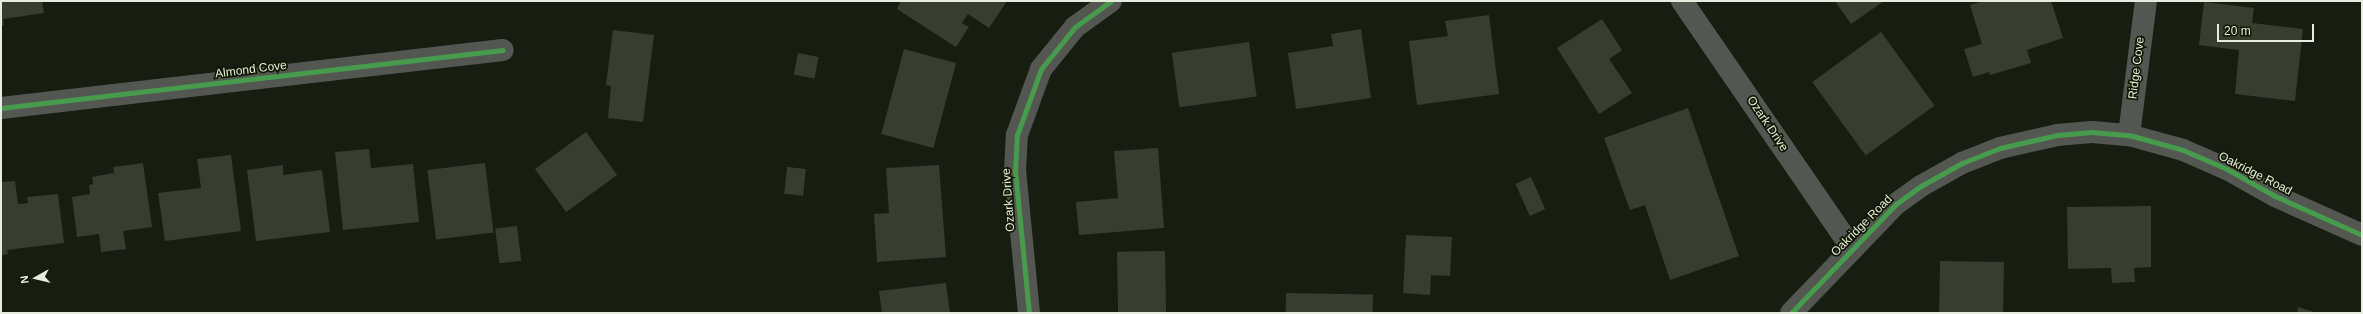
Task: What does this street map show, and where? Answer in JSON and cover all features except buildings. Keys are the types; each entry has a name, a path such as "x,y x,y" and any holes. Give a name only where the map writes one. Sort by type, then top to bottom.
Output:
{"street":[{"name":"Ozark Drive","path":"1028,313 1015,171 1017,135 1041,69 1075,27 1111,1"},
{"name":"Ozark Drive","path":"1682,1 1852,248"},
{"name":"Ridge Cove","path":"2129,135 2146,1"},
{"name":"Almond Cove","path":"1,108 503,50"},
{"name":"Oakridge Road","path":"1791,313 1896,204 1921,186 1962,163 2000,148 2057,135 2092,132 2129,135 2183,150 2227,169 2282,199 2362,235"}],"cycle path":[{"path":"1029,313 1015,171 1017,135 1041,69 1075,27 1111,1"},
{"path":"1,108 503,50"},
{"path":"1791,313 1896,204 1921,186 1962,163 2000,148 2057,135 2092,132 2129,135 2183,150 2227,169 2275,196 2362,235"}]}
